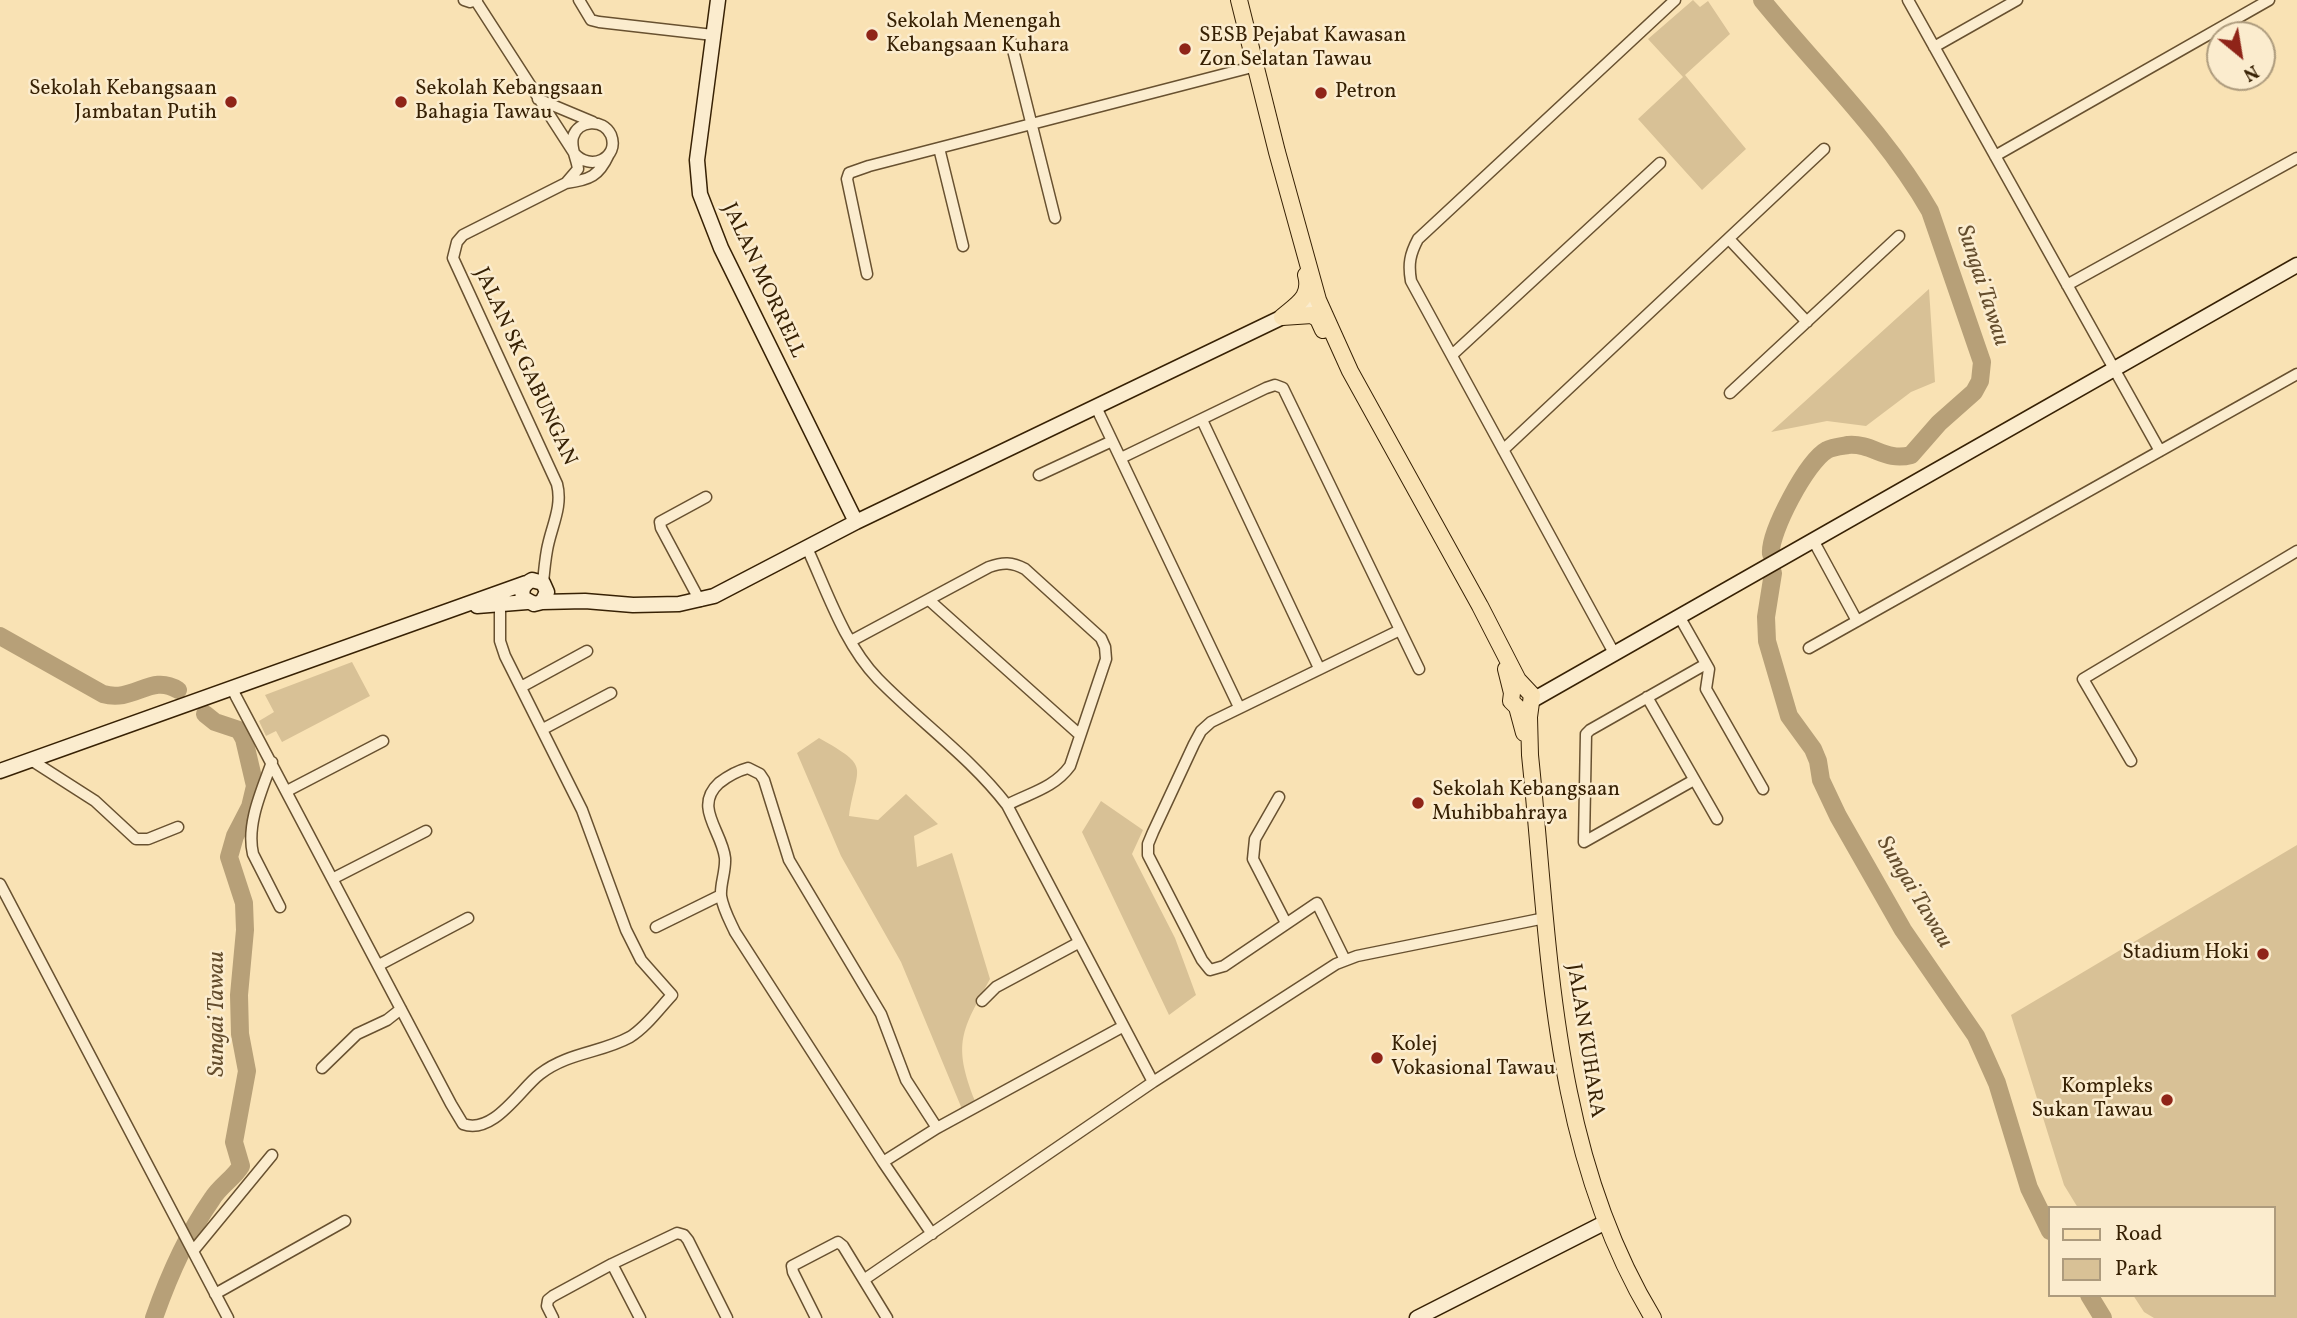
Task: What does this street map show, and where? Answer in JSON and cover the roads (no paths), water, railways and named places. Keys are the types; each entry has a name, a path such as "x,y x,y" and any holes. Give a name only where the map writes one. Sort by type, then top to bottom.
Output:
{"main road":[{"path":"1239,0 1307,266 1318,300 1350,371"},
{"path":"1282,317 1307,293 1307,266"},
{"path":"1282,317 1316,316 1341,366 1350,371"},
{"name":"JALAN KUHARA","path":"1350,371 1474,594 1524,697 1545,918 1567,1092 1587,1167 1606,1222 1653,1318"}],"street":[{"path":"464,0 476,0 538,99 574,153 584,162 591,163 602,160 609,154 610,135 602,125 538,99"},
{"path":"579,0 591,20 713,35"},
{"name":"JALAN MORRELL","path":"718,0 697,160 700,194 721,248 856,522"},
{"path":"1614,653 1411,281 1409,266 1418,239 1675,0"},
{"path":"1908,0 2160,451"},
{"path":"1934,47 2017,0"},
{"path":"1995,156 2269,0"},
{"path":"1011,42 1055,218"},
{"path":"867,274 847,179 849,173 1256,66"},
{"path":"566,183 578,169 572,147 574,134 583,125 595,123"},
{"path":"939,148 963,246"},
{"path":"1503,450 1824,149"},
{"name":"JALAN SK GABUNGAN","path":"537,583 560,495 453,258 457,242 472,230 566,183 582,181 602,169 609,154"},
{"path":"2067,285 2297,158"},
{"path":"1452,355 1660,163"},
{"path":"1731,393 1899,236"},
{"path":"1729,239 1807,322"},
{"path":"1524,697 1562,683 2297,265"},
{"path":"452,609 527,602 534,604 585,601 660,605 700,601 743,583 856,522 1318,300"},
{"path":"1808,648 2297,373"},
{"path":"1121,458 1266,388 1275,385 1283,388 1419,669"},
{"path":"1096,407 1239,707"},
{"path":"1202,420 1319,668"},
{"path":"1040,475 1112,441"},
{"path":"700,601 660,528 660,522 706,497"},
{"path":"1813,540 1857,621"},
{"path":"807,548 850,641 877,678 983,775 1007,805 1153,1083"},
{"path":"2131,761 2083,679 2297,551"},
{"path":"850,641 1003,562 1014,563 1025,569 1101,638 1106,659 1070,766 1064,774 1040,791 1007,805"},
{"path":"0,771 452,609 537,583 585,601"},
{"path":"537,583 547,596 542,602"},
{"path":"527,602 522,593 537,583"},
{"path":"929,600 1080,735"},
{"path":"232,689 459,1119 468,1126 477,1125 500,1115 529,1083 553,1066 571,1056 632,1035 671,995 641,960 626,930 582,810 505,656 500,641 500,604"},
{"path":"1679,616 1709,669 1706,690 1763,789"},
{"path":"1345,960 1317,903 1224,966 1210,970 1181,921 1148,855 1148,844 1201,731 1211,722 1400,630"},
{"path":"521,687 587,651"},
{"path":"1695,780 1584,842 1586,734 1706,664"},
{"path":"543,729 611,694"},
{"path":"1647,697 1717,819"},
{"path":"287,791 383,741"},
{"path":"31,760 95,801 136,839 148,839 178,827"},
{"path":"272,762 254,817 251,845 280,906"},
{"path":"932,1234 735,932 721,895 725,859 723,847 707,811 707,803 722,780 748,768 760,774 764,780 789,860 881,1014 906,1080 937,1128"},
{"path":"1279,797 1255,839 1253,859 1286,923"},
{"path":"334,878 426,831"},
{"path":"0,884 228,1318"},
{"path":"656,927 721,895"},
{"path":"379,965 468,918"},
{"path":"865,1279 1153,1083 1345,960 1545,918"},
{"path":"982,1001 996,987 1078,943"},
{"path":"322,1068 357,1034 387,1020 401,1009"},
{"path":"883,1162 937,1128 1122,1027"},
{"path":"191,1248 272,1155"},
{"path":"215,1294 345,1221"},
{"path":"1417,1318 1606,1222"},
{"path":"552,1318 547,1306 548,1300 612,1264 677,1233 684,1235 727,1318"},
{"path":"816,1318 792,1266 838,1242 844,1246 887,1318"},
{"path":"612,1264 640,1318"}],"waterway":[{"name":"Sungai Tawau","path":"1762,0 1893,155 1930,211 1982,362 1980,381 1974,392 1939,423 1911,455 1894,456 1848,445 1829,449 1819,457 1791,498 1776,530 1771,554"},
{"name":"Sungai Tawau","path":"1773,573 1766,617 1767,641 1789,716 1813,749 1821,780 1838,816 1903,930 1976,1036 1997,1083 2029,1188 2048,1227"},
{"path":"0,636 103,694 124,695 159,685 178,690"},
{"name":"Sungai Tawau","path":"154,1318 172,1271 194,1227 215,1194 241,1166 234,1142 247,1071 240,1034 239,995 245,930 244,903 229,857 235,836 250,807 255,786 244,739 239,730 215,722 205,714"},
{"name":"Sungai Tawau","path":"2090,1297 2103,1318"}],"place":[{"name":"Sekolah Menengah Kebangsaan Kuhara","path":"872,35"},
{"name":"SESB Pejabat Kawasan Zon Selatan Tawau","path":"1185,49"},
{"name":"Petron","path":"1321,93"},
{"name":"Sekolah Kebangsaan Jambatan Putih","path":"231,102"},
{"name":"Sekolah Kebangsaan Bahagia Tawau","path":"401,102"},
{"name":"Sekolah Kebangsaan Muhibbahraya","path":"1418,803"},
{"name":"Stadium Hoki","path":"2263,954"},
{"name":"Kolej Vokasional Tawau","path":"1377,1058"},
{"name":"Kompleks Sukan Tawau","path":"2167,1100"}]}
